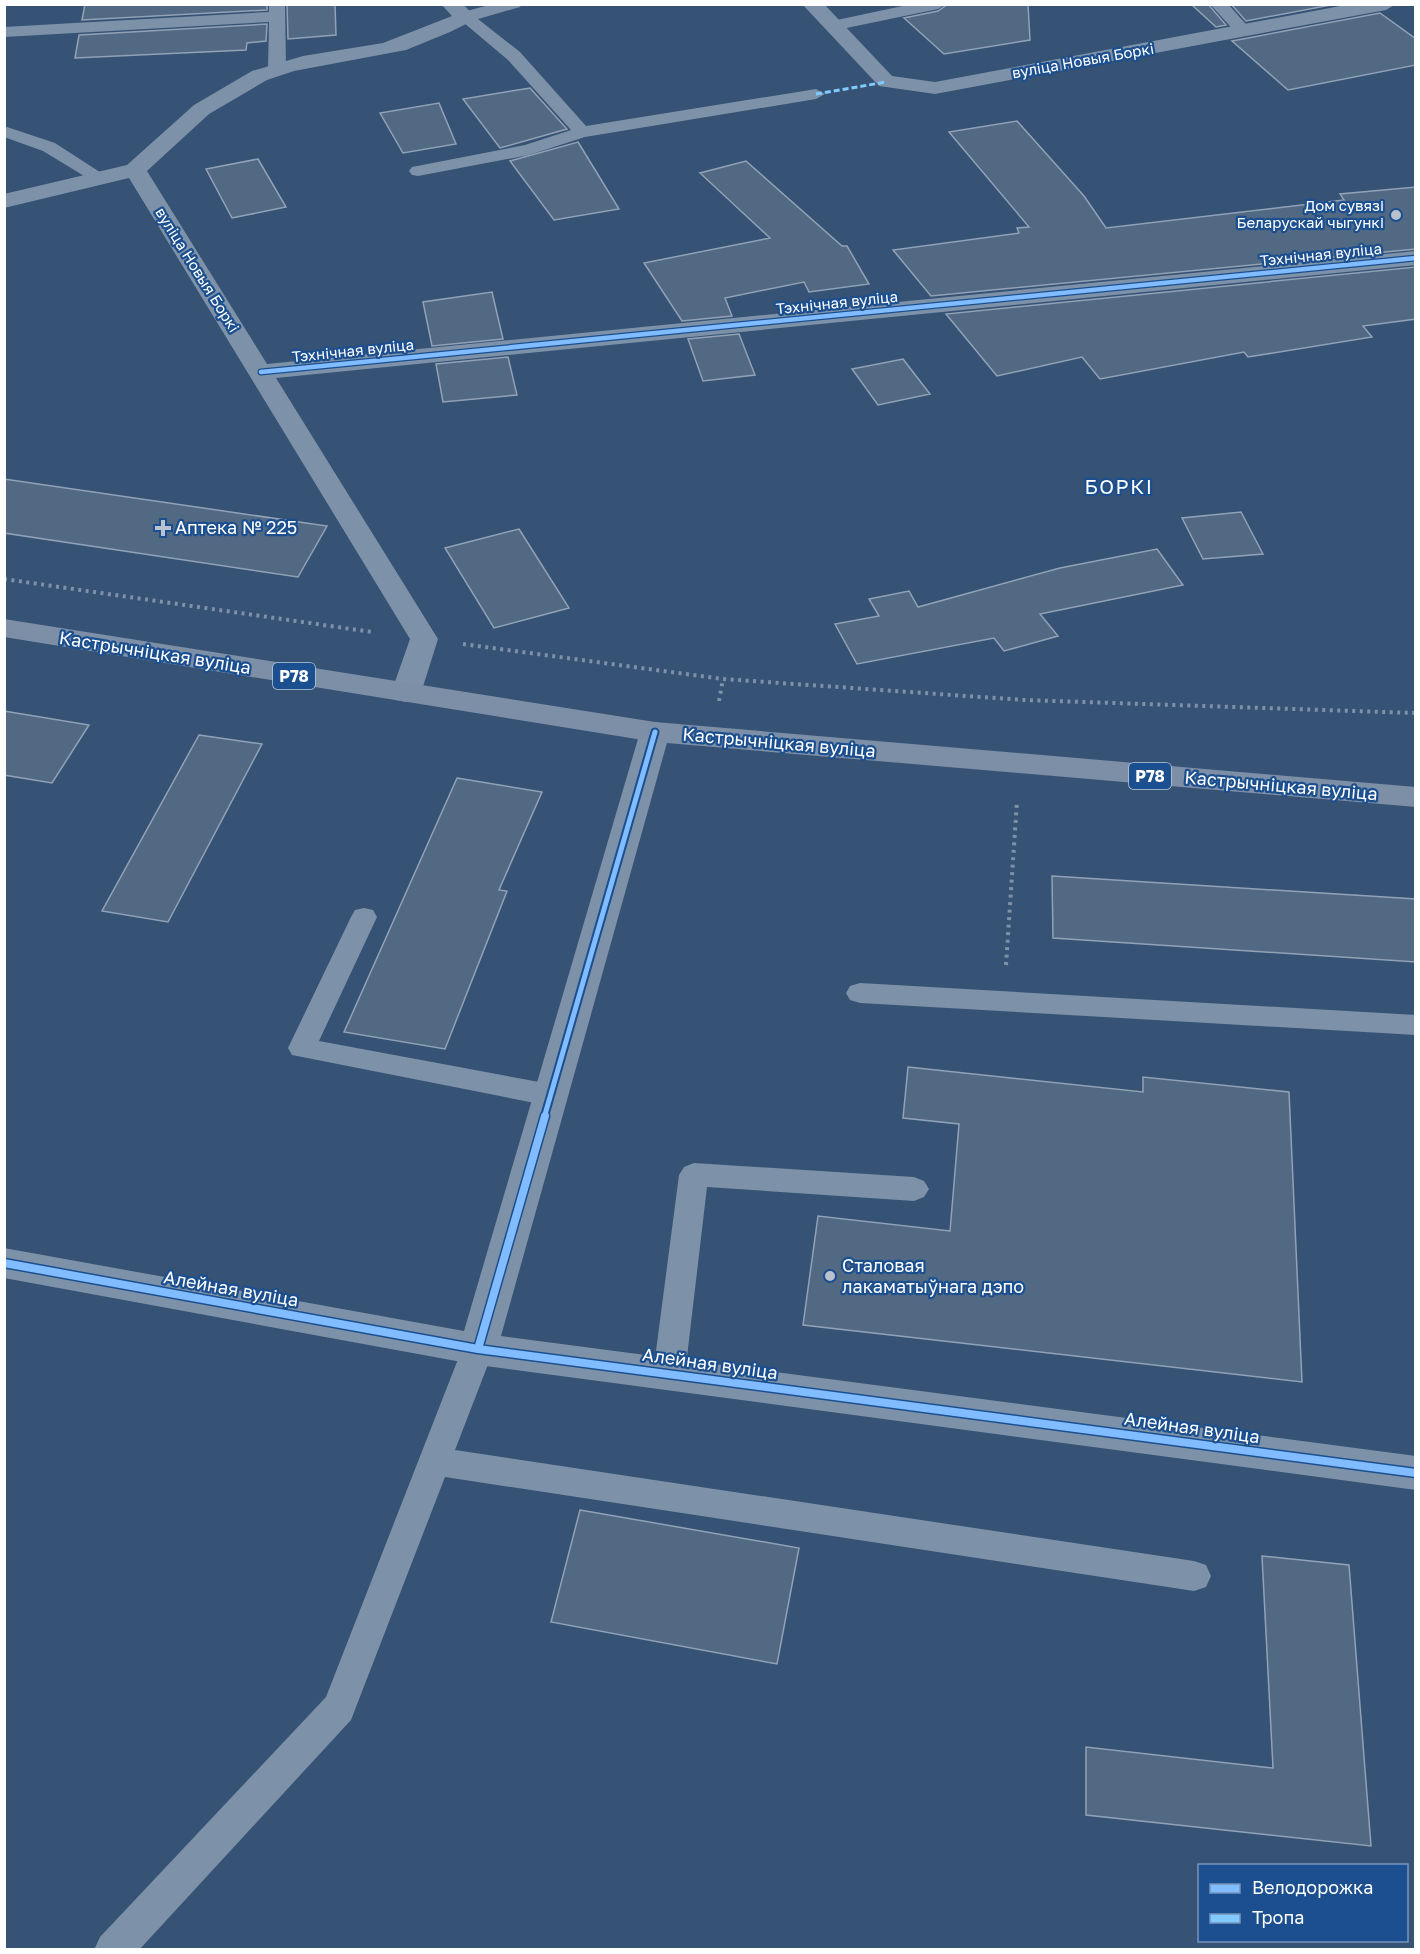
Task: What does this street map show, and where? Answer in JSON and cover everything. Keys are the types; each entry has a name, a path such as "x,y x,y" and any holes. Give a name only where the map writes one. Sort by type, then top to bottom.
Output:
{"main road":[{"name":"Кастрычніцкая вуліца","path":"4,628 655,732 1416,797"}],"street":[{"name":"вуліца Новыя Боркі","path":"812,4 886,82 935,88 1386,4"},
{"path":"4,201 135,170 169,134 225,94 277,69 322,58 376,51 421,38 458,10"},
{"name":"вуліца Новыя Боркі","path":"135,170 424,639"},
{"name":"Тэхнічная вуліца","path":"261,372 1416,258"},
{"path":"406,693 424,639"},
{"path":"478,1349 655,732"},
{"name":"Алейная вуліца","path":"4,1263 478,1349 1416,1473"}],"lane":[{"path":"458,10 514,4"},
{"path":"832,26 938,4"},
{"path":"1218,4 1244,31"},
{"path":"458,10 514,57 582,132"},
{"path":"4,32 277,11 277,69"},
{"path":"418,171 529,150 582,132 816,94"},
{"path":"4,130 50,147 100,178"},
{"path":"364,917 302,1048 550,1095"},
{"path":"860,993 1416,1025"},
{"path":"669,1374 694,1175 914,1189"},
{"path":"113,1950 339,1708 478,1349"},
{"path":"434,1461 1194,1576"}],"path":[{"path":"4,579 424,639 735,680 1024,700 1416,713"},
{"path":"1004,1001 1017,801"}],"building":[{"path":"85,4 267,4 267,10 82,20"},
{"path":"287,4 335,4 336,35 288,39"},
{"path":"948,4 1028,4 1030,40 944,54 904,18 938,11"},
{"path":"1191,4 1208,4 1226,25 1216,27"},
{"path":"1231,4 1336,4 1246,21"},
{"path":"1380,13 1416,39 1416,65 1288,90 1232,41"},
{"path":"267,24 266,41 247,43 246,50 75,58 79,35"},
{"path":"530,88 567,129 500,148 463,99"},
{"path":"439,103 456,144 403,153 380,113"},
{"path":"1017,121 1084,196 1106,228 1344,200 1340,194 1416,187 1416,249 931,296 893,250 1019,233 1017,228 1029,227 949,132"},
{"path":"578,142 619,209 554,220 510,161"},
{"path":"258,159 286,207 232,218 206,169"},
{"path":"746,161 842,246 847,246 869,284 809,292 804,282 725,298 732,316 682,321 644,263 770,238 700,173"},
{"path":"1416,267 1416,319 1363,326 1372,337 1248,357 1244,352 1100,379 1082,357 997,376 946,314"},
{"path":"492,292 503,339 432,346 423,302"},
{"path":"739,334 755,375 703,381 688,339"},
{"path":"508,357 517,395 443,402 436,364"},
{"path":"903,359 930,394 878,405 852,369"},
{"path":"4,479 327,526 298,577 4,533"},
{"path":"1241,512 1263,554 1203,559 1182,518"},
{"path":"519,529 569,608 494,628 445,548"},
{"path":"1157,549 1183,585 1040,614 1058,636 1004,651 994,638 857,664 835,624 879,616 869,599 909,591 918,607 1060,568"},
{"path":"4,711 89,725 52,783 4,775"},
{"path":"199,735 262,744 168,922 102,911"},
{"path":"457,778 542,792 499,890 507,891 445,1049 344,1032"},
{"path":"1052,876 1416,899 1416,962 1053,938"},
{"path":"908,1067 1143,1092 1143,1077 1289,1092 1302,1382 803,1325 818,1216 950,1231 959,1124 903,1118"},
{"path":"580,1510 799,1548 777,1664 551,1622"},
{"path":"1262,1556 1349,1565 1371,1846 1086,1815 1086,1747 1273,1768"}],"marked path":[{"path":"816,94 886,82"}],"cycle path":[{"path":"261,372 1416,258"},
{"path":"478,1349 655,732"},
{"path":"4,1263 478,1349 1416,1473"}],"place":[{"name":"Дом сувязі Беларускай чыгункі","path":"1396,215"},
{"name":"Аптека № 225","path":"163,528"},
{"name":"Сталовая лакаматыўнага дэпо","path":"830,1276"}],"district":[{"name":"БОРКІ","path":"1119,487"}]}
